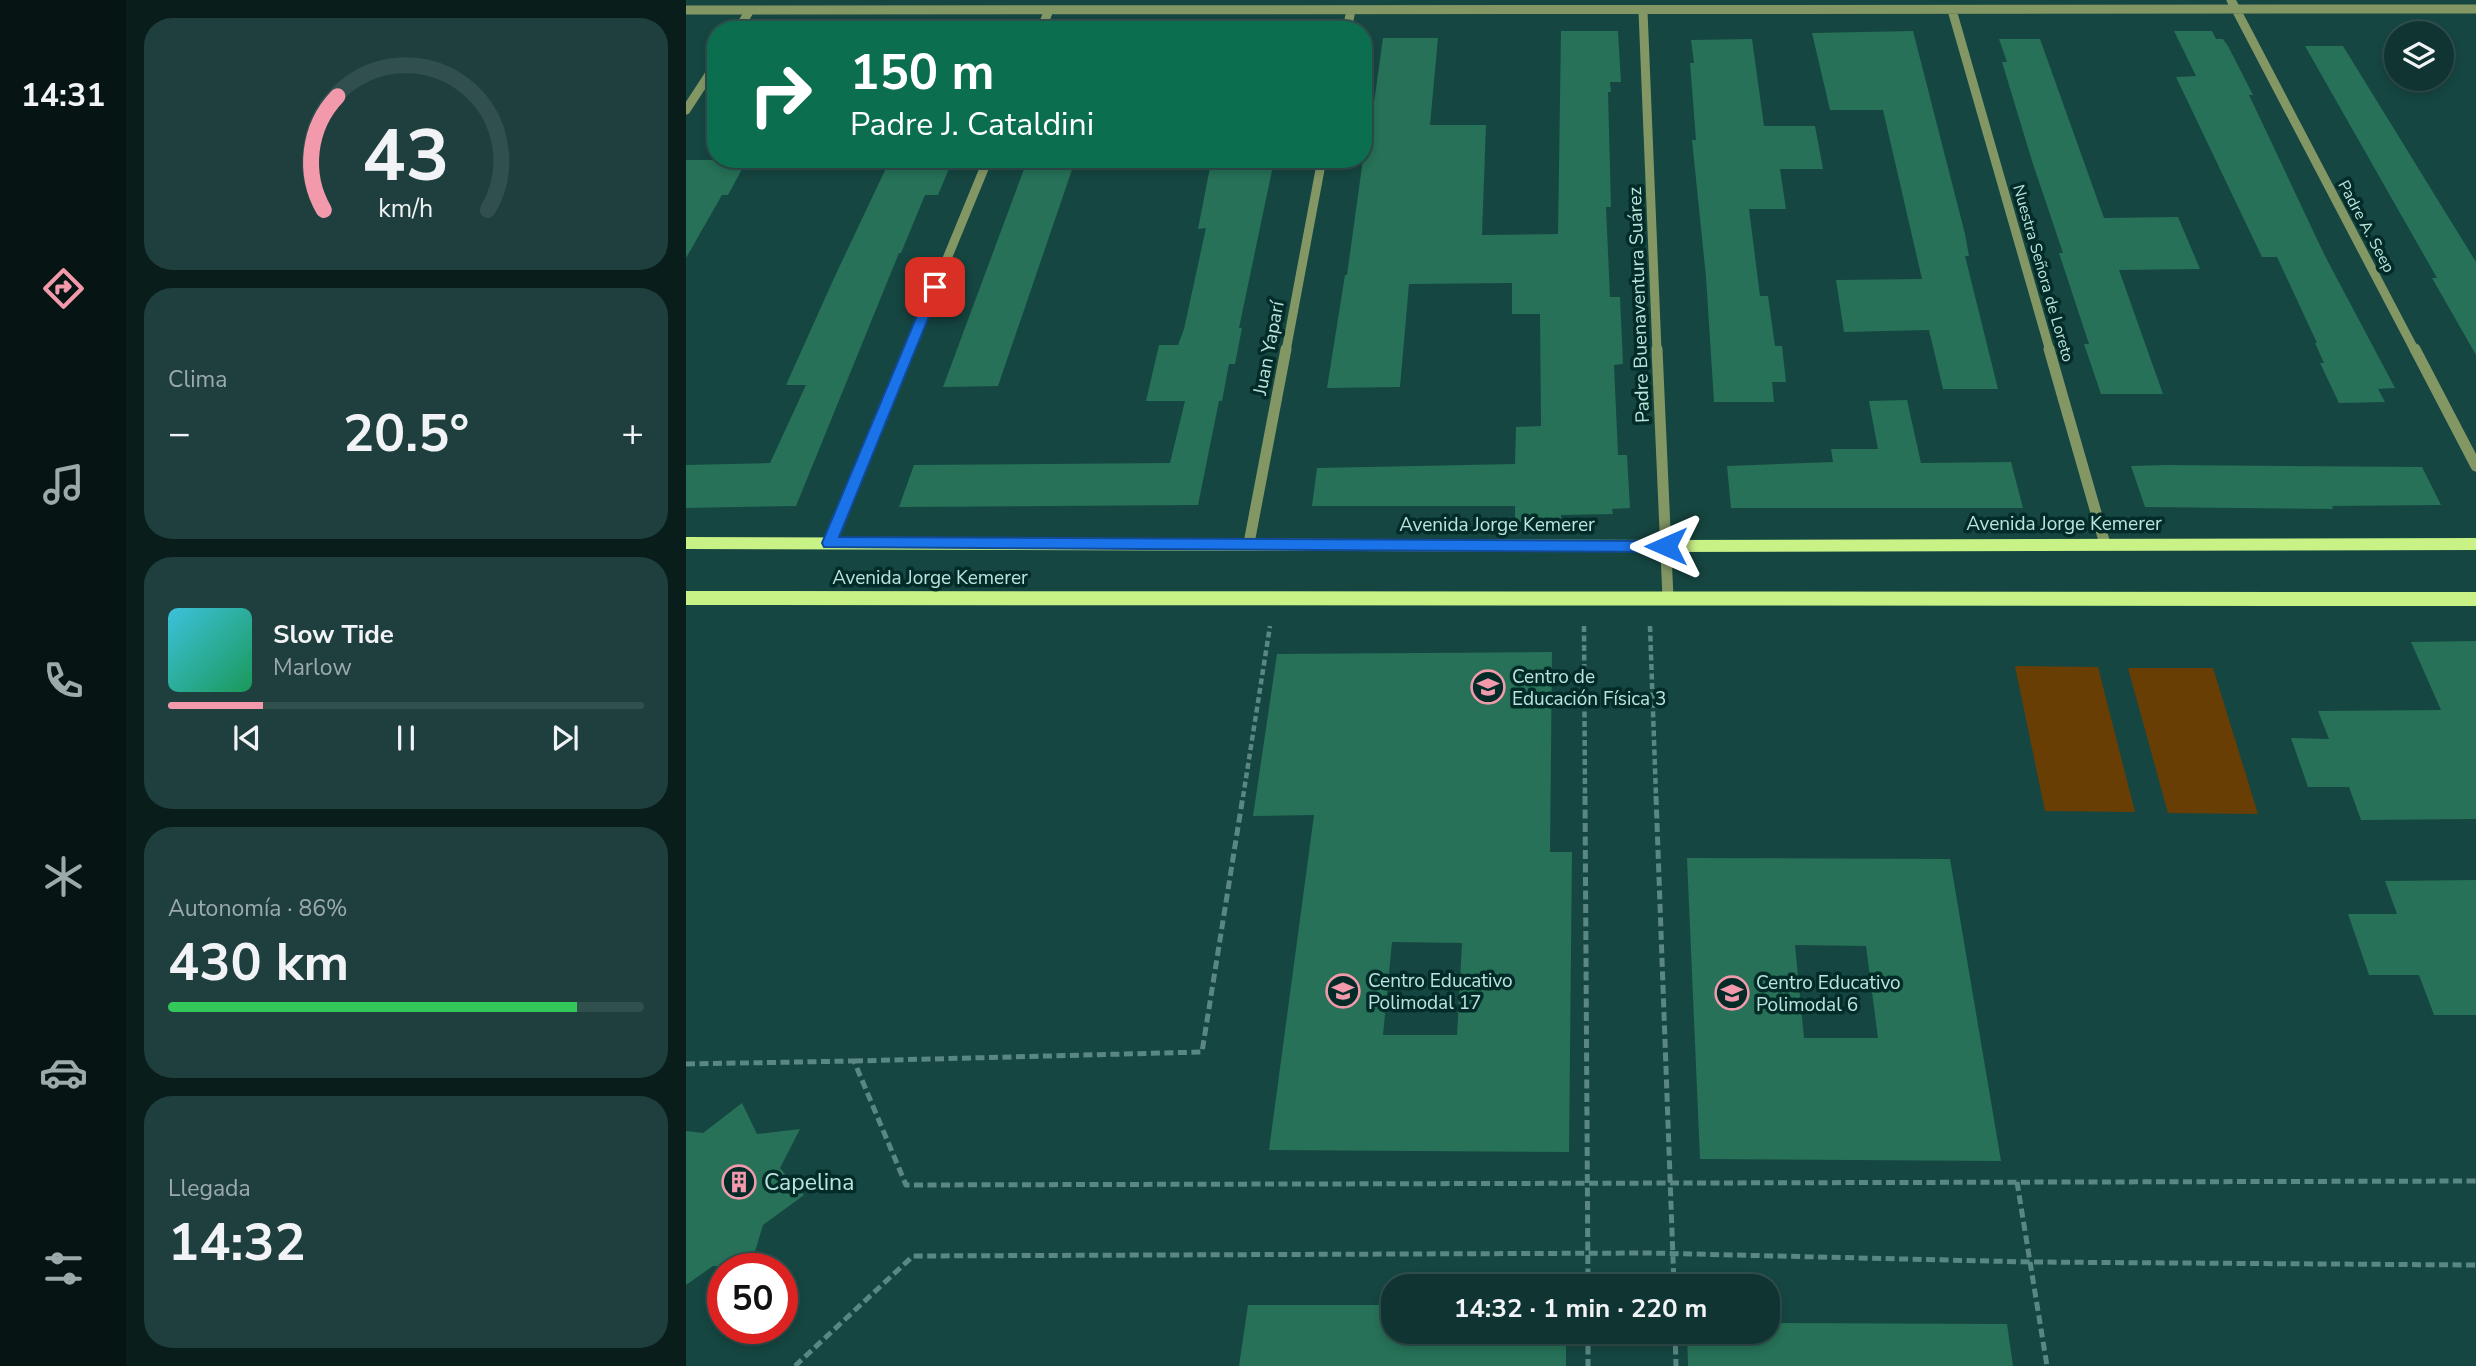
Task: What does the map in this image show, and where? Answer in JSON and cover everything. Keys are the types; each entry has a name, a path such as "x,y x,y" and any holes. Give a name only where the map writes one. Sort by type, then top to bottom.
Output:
{"main road":[{"name":"Avenida Jorge Kemerer","path":"686,543 1666,546 2476,544"},
{"name":"Avenida Jorge Kemerer","path":"686,598 2476,599"}],"street":[{"path":"1722,11 1737,0"},
{"path":"686,10 1722,11 2233,5 2476,9"},
{"name":"Padre A. Seep","path":"2233,5 2476,466"},
{"path":"743,21 750,10"},
{"path":"1045,21 1049,10"},
{"path":"1349,21 1351,10"},
{"name":"Padre Buenaventura Suárez","path":"1643,10 1668,598"},
{"name":"Nuestra Señora de Loreto","path":"1952,10 2105,544"},
{"path":"686,110 707,78"},
{"path":"830,543 984,168"},
{"name":"Juan Yaparí","path":"1249,543 1320,168"}],"path":[{"path":"686,1064 1202,1052 1275,598"},
{"path":"1584,599 1588,1274"},
{"path":"1650,599 1673,1274"},
{"path":"854,1061 906,1185 2476,1181"},
{"path":"2017,1182 2047,1366"},
{"path":"795,1366 913,1256 1587,1253 2030,1262 2476,1265"},
{"path":"1588,1344 1588,1366"},
{"path":"1675,1344 1676,1366"}],"shaded area":[{"path":"2015,666 2098,667 2135,812 2045,811"},
{"path":"2128,668 2213,668 2258,814 2168,813"}],"building":[{"path":"1561,31 1618,31 1621,82 1610,82 1611,92 1608,92 1611,207 1606,207 1610,297 1620,297 1623,364 1614,365 1618,455 1627,455 1630,508 1612,509 1613,514 1561,515 1561,521 1515,522 1515,506 1312,506 1317,468 1515,464 1516,427 1541,426 1540,314 1512,314 1512,283 1409,284 1400,387 1327,388 1347,275 1362,168 1372,168 1372,110 1383,38 1438,38 1430,125 1486,125 1482,235 1558,234"},
{"path":"1913,31 1965,234 1969,256 1965,256 1998,389 1943,389 1929,330 1844,332 1836,280 1922,279 1883,110 1830,110 1812,33"},
{"path":"2174,31 2212,31 2216,39 2223,39 2228,46 2253,95 2249,95 2325,256 2395,388 2378,389 2385,402 2339,403 2320,363 2324,363 2317,343 2277,257 2262,257 2176,77 2196,76"},
{"path":"1752,39 1764,126 1815,126 1823,169 1780,169 1786,209 1749,209 1760,296 1768,296 1775,346 1782,346 1786,382 1772,382 1774,402 1714,402 1706,277 1692,140 1696,140 1690,63 1694,63 1691,40"},
{"path":"1999,39 2040,39 2104,218 2178,217 2200,269 2119,270 2163,394 2101,394 2084,344 2089,344 2059,253 2063,253 2002,62 2007,62"},
{"path":"2305,46 2343,46 2476,262 2476,355 2432,278 2437,278"},
{"path":"686,160 707,160 707,168 743,168 728,195 722,195 686,258"},
{"path":"886,168 949,168 938,195 925,195 796,506 686,508 686,465 770,463 806,385 786,385"},
{"path":"1024,168 1073,168 998,386 943,387"},
{"path":"1210,168 1273,168 1239,328 1242,328 1235,364 1229,364 1222,401 1219,401 1198,505 899,507 914,465 1170,463 1185,401 1146,401 1159,345 1178,345 1184,329 1206,228 1198,229"},
{"path":"1907,400 1921,463 2011,462 2023,508 1731,508 1727,466 1833,462 1831,449 1878,449 1869,401"},
{"path":"2131,466 2422,467 2441,505 2332,506 2333,509 2145,507"},
{"path":"2476,641 2476,819 2361,820 2349,787 2308,787 2291,738 2329,739 2318,711 2441,710 2411,642"},
{"path":"1552,652 1550,852 1572,852 1569,1152 1269,1150 1314,815 1253,816 1277,654","holes":["1392,942 1462,943 1457,1035 1383,1035"]},
{"path":"1687,858 1950,859 2001,1161 1700,1159","holes":["1795,945 1866,946 1878,1038 1804,1038"]},
{"path":"2476,880 2476,1015 2434,1015 2419,975 2369,975 2348,914 2397,914 2385,881"},
{"name":"Capelina","path":"742,1103 757,1134 800,1129 780,1168 804,1195 763,1225 755,1253 707,1253 707,1270 686,1285 686,1131 703,1133"},
{"path":"1248,1305 1381,1305 1381,1344 1566,1344 1566,1366 1239,1366"},
{"path":"1780,1323 2007,1324 2013,1366 1688,1366 1687,1344 1780,1344"}],"place":[{"name":"Centro de Educación Física 3","path":"1488,687"},
{"name":"Centro Educativo Polimodal 17","path":"1343,991"},
{"name":"Centro Educativo Polimodal 6","path":"1732,993"},
{"name":"Capelina","path":"739,1182"}],"route":[{"path":"935,287 830,543 1666,546"}]}
